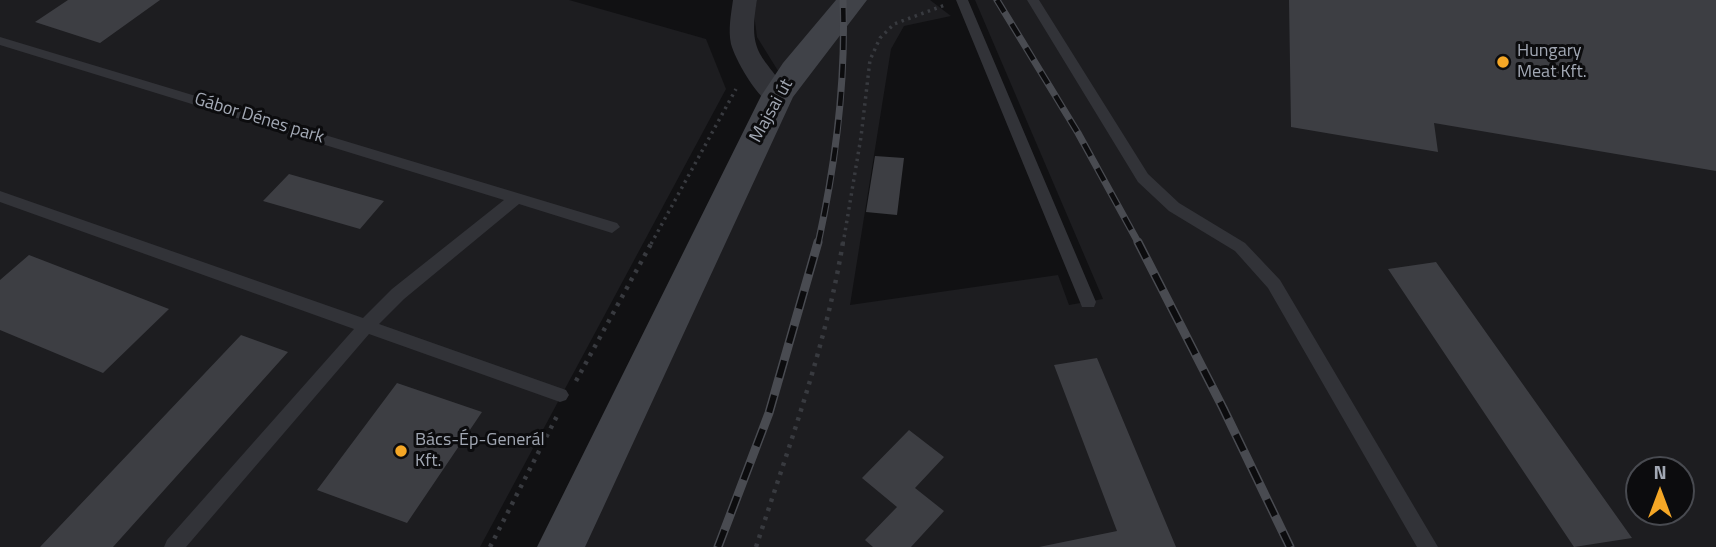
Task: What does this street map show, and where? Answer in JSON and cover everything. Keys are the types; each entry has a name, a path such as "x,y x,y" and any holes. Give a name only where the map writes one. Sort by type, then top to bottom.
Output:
{"main road":[{"name":"Majsai út","path":"561,547 712,234 766,84 794,71 852,0"}],"street":[{"path":"745,0 741,38 746,57 766,84"}],"lane":[{"path":"962,0 1088,302"},
{"path":"1033,0 1143,178 1174,207 1240,247 1274,284 1428,547"},
{"name":"Gábor Dénes park","path":"0,41 612,227"},
{"path":"174,547 365,327 398,294 519,197"},
{"path":"0,211 7,198 565,396"}],"path":[{"path":"756,547 811,378 835,290 861,137 870,60 880,38 894,24 962,0"},
{"path":"490,547 565,396 733,92 766,84"}],"shaded area":[{"path":"0,0 569,0 706,39 726,89 480,547 0,547"},
{"path":"757,0 930,0 951,16 904,26 891,49 850,305 1058,275 1069,305 1103,299 975,0 1716,0 1716,547 577,547 780,74 757,37 754,14"}],"building":[{"path":"68,0 160,0 100,43 35,22"},
{"name":"Hungary Meat Kft.","path":"1289,0 1716,0 1716,171 1434,123 1438,152 1291,127"},
{"path":"875,156 904,158 897,215 866,212"},
{"path":"289,174 384,201 360,229 263,201"},
{"path":"29,255 169,309 103,373 0,330 0,280"},
{"path":"1436,262 1632,538 1574,547 1388,269"},
{"path":"241,335 288,352 113,547 40,547"},
{"path":"1097,358 1176,547 1039,547 1117,531 1054,365"},
{"name":"Bács-Ép-Generál Kft.","path":"397,383 482,412 407,523 317,490"},
{"path":"909,430 944,457 915,488 944,511 911,547 873,547 865,540 897,507 862,478"}],"railway":[{"path":"818,244 838,122 843,62 843,0"},
{"path":"997,0 1078,133 1139,244"},
{"path":"718,547 769,413 818,242"},
{"path":"1138,242 1290,547"}],"place":[{"name":"Hungary Meat Kft.","path":"1503,62"},
{"name":"Bács-Ép-Generál Kft.","path":"401,451"}]}
